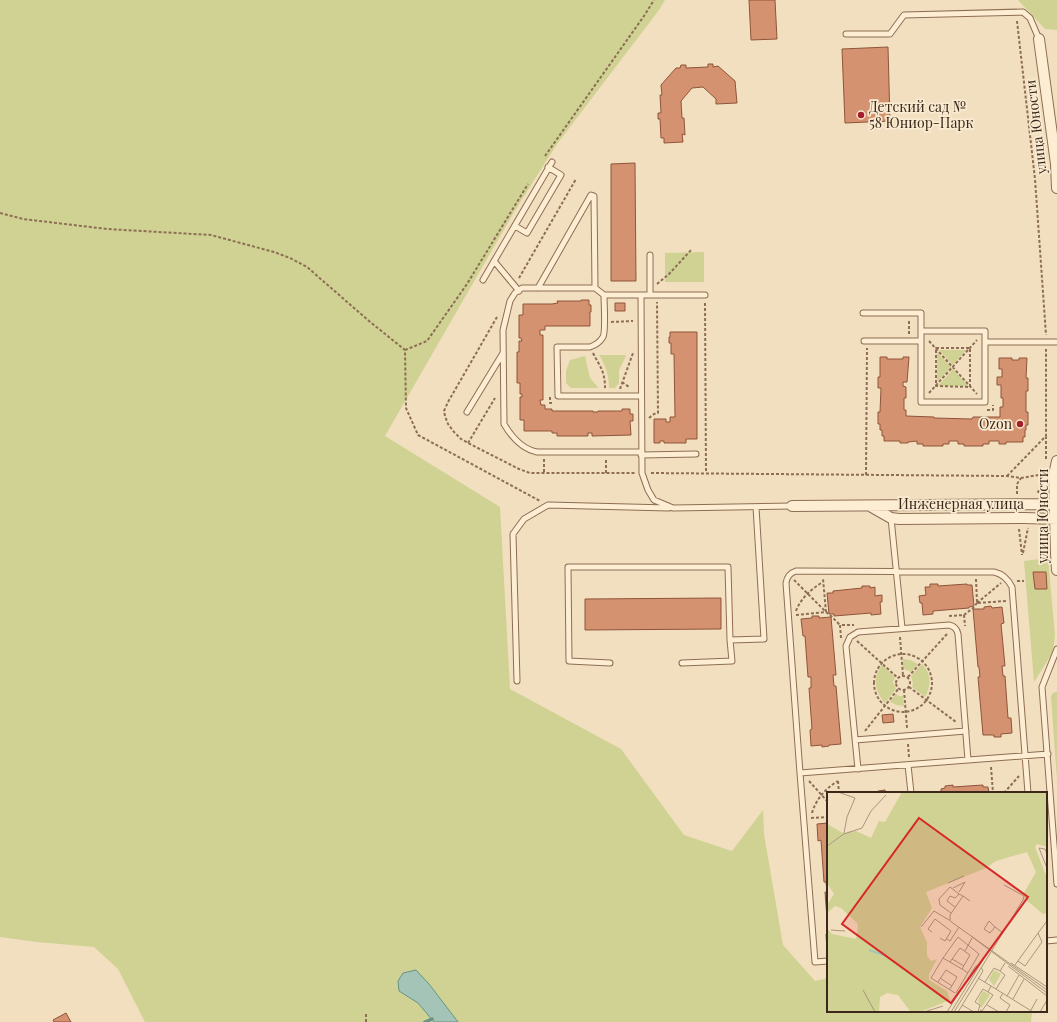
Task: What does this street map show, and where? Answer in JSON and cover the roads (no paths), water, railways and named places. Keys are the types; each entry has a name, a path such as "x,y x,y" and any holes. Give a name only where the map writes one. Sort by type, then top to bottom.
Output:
{"street":[{"name":"улица Юности","path":"1039,39 1056,164 1057,188"},
{"name":"улица Юности","path":"1057,461 1055,473 1057,570"},
{"name":"Инженерная улица","path":"792,506 1056,504"},
{"name":"Инженерная улица","path":"868,505 891,518 899,519 1056,519"}],"lane":[{"path":"846,34 890,34 904,15 1023,12 1030,18 1039,39"},
{"path":"483,280 552,162"},
{"path":"514,226 528,234 561,175 548,167"},
{"path":"538,288 592,195 594,196 595,288"},
{"path":"650,255 650,292"},
{"path":"494,261 519,291"},
{"path":"696,454 530,451 510,433 504,424 503,330 510,301 515,293 522,288 595,288 604,295 641,295 650,292 657,295 705,294"},
{"path":"604,295 604,335 600,342 590,347 557,347 558,396 641,396"},
{"path":"641,295 642,473 648,490 654,500 673,508"},
{"path":"863,313 921,313 921,331 921,402 984,402 985,331 921,331"},
{"path":"864,341 921,341"},
{"path":"985,342 1057,342"},
{"path":"467,412 503,352"},
{"path":"517,681 513,534 524,519 548,505 673,508 792,506"},
{"path":"730,640 764,639 756,507"},
{"path":"891,518 900,628"},
{"path":"610,662 569,662 568,567 728,567 732,661 682,663"},
{"path":"827,960 815,962 786,582 789,575 796,571 896,571 994,572 1005,577 1012,587 1028,792"},
{"path":"858,769 846,646 847,642 851,636 858,632 900,628 949,625 954,627 957,631 968,760"},
{"path":"1057,650 1042,686 1057,884"},
{"path":"856,739 966,730"},
{"path":"800,773 1048,754"},
{"path":"908,765 911,792"},
{"path":"1047,941 1057,940"}],"waterway":[{"path":"425,1022 432,1019"}],"place":[{"name":"Детский сад № 58 Юниор-Парк","path":"861,115"},
{"name":"Ozon","path":"1020,424"}]}
